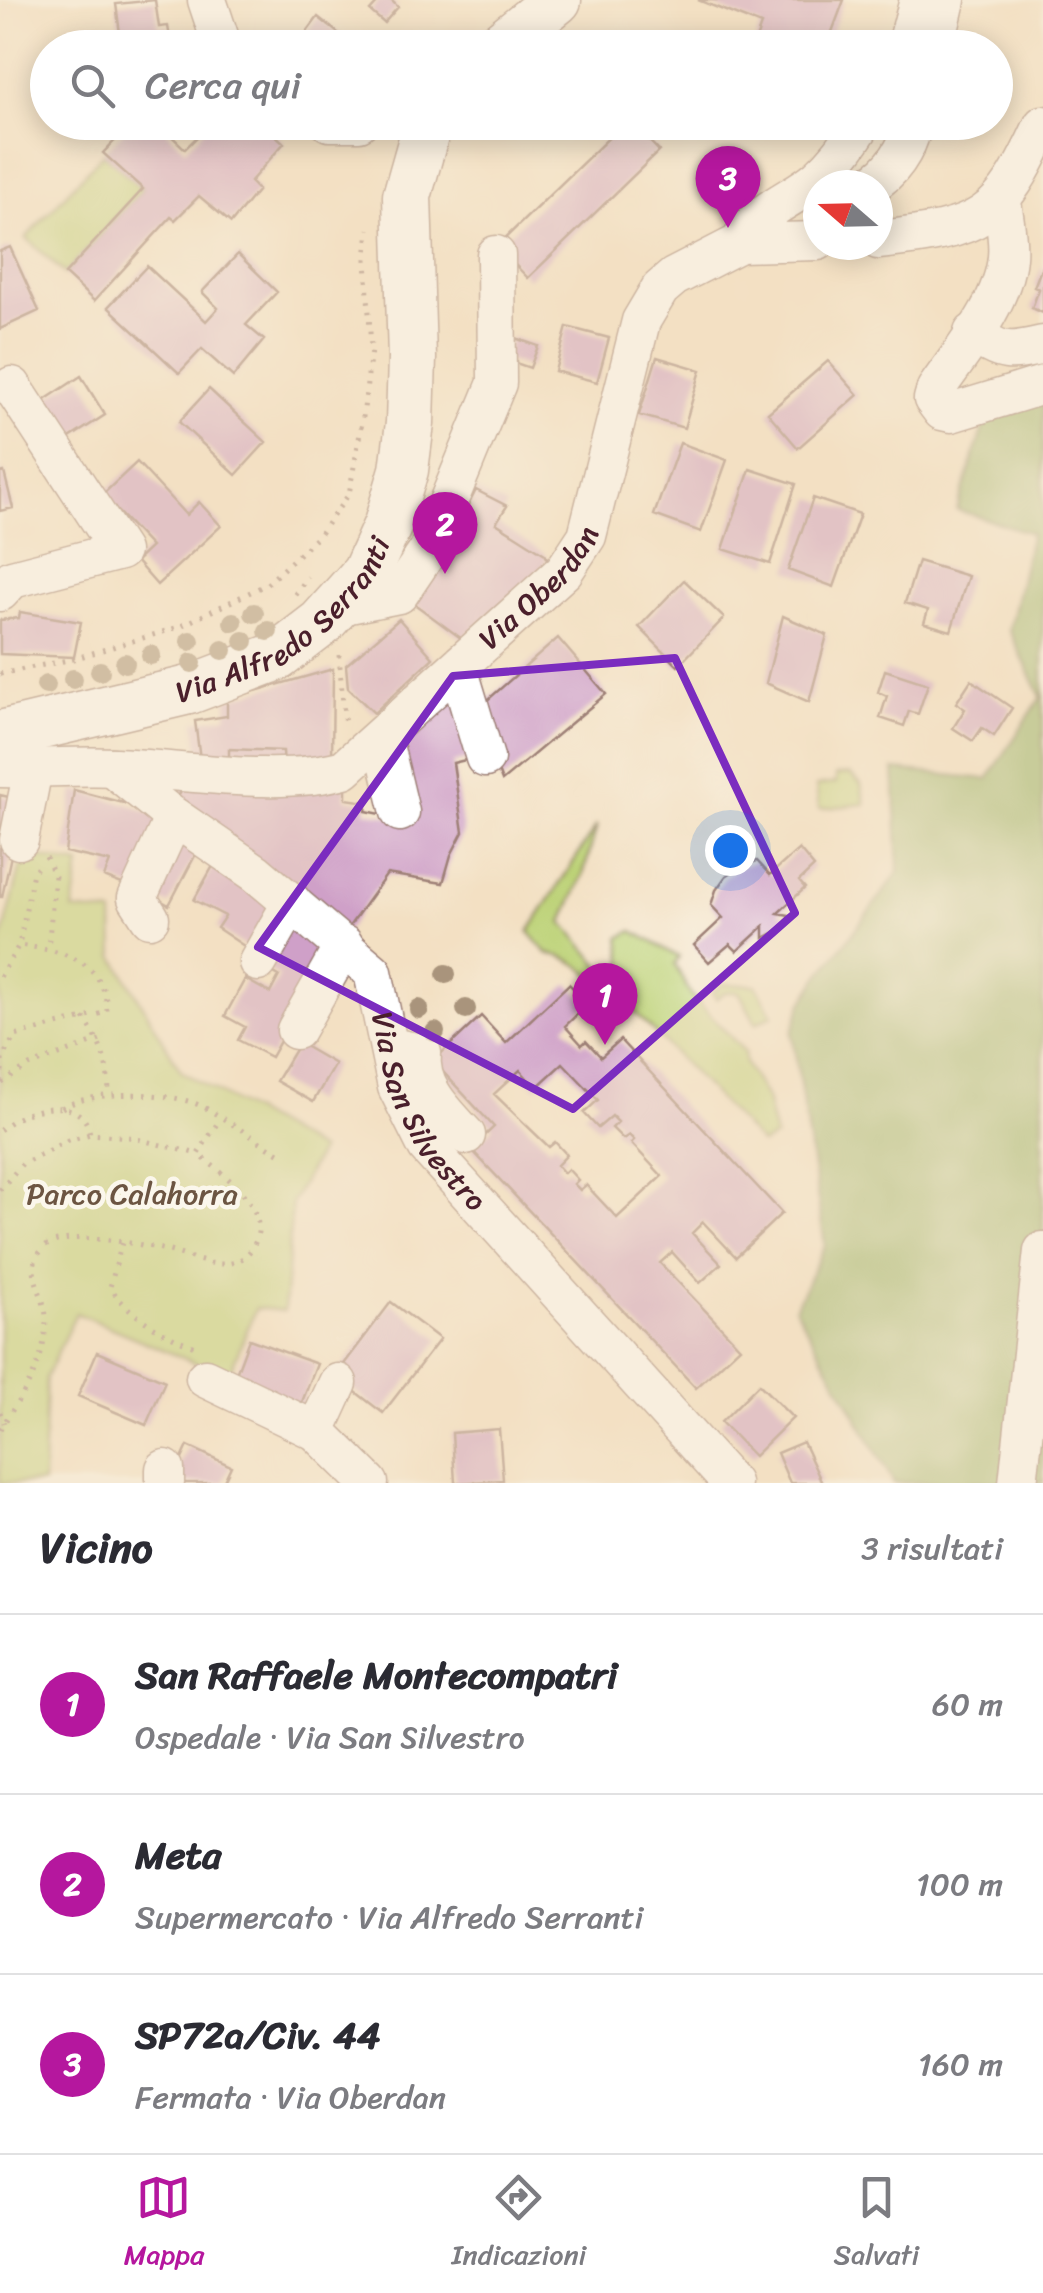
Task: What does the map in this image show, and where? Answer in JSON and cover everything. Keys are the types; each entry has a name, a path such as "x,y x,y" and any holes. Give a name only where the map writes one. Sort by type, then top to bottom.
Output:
{"main road":[{"path":"520,30 557,0"},
{"name":"Via Alfredo Serranti","path":"0,735 189,690 278,656 321,623 311,595 366,573 388,524 404,470 410,423 407,196 421,140"}],"street":[{"path":"207,0 217,30"},
{"path":"911,30 919,0"},
{"path":"939,30 946,0"},
{"path":"893,238 951,228 980,218 1002,201 1025,165 1043,125"},
{"path":"740,243 747,226 815,180 850,140"},
{"path":"889,170 907,140"},
{"path":"1002,201 1008,255 1005,267 993,301 934,394 935,404 942,412 951,413 1043,385"},
{"path":"803,220 789,228 803,240"},
{"name":"Via Oberdan","path":"17,769 112,767 190,774 322,776 344,770 364,740 458,668 564,570 587,536 641,321 649,304 674,277 740,243 803,241"},
{"path":"311,595 400,594 428,551 498,384 496,255"},
{"path":"973,333 1000,350 1043,345"},
{"path":"0,592 12,579 120,551 12,386"},
{"path":"458,668 485,758"},
{"path":"364,740 400,812"},
{"name":"Via San Silvestro","path":"112,767 292,902 373,972 396,1087 427,1147 730,1483"},
{"path":"17,769 33,857"},
{"path":"150,918 137,898 174,817"},
{"path":"258,962 292,902"},
{"path":"296,1030 344,945"},
{"path":"389,1047 422,1053 421,1064 433,1099 466,1135"},
{"path":"1018,1483 1043,1251"},
{"path":"209,1380 316,1431 369,1483"},
{"path":"316,1431 338,1383"}],"path":[{"path":"0,674 72,659 179,627 267,584 319,535 349,494 364,417 371,350 366,258 370,224"},
{"path":"340,664 364,740"},
{"path":"0,977 19,945 33,857"},
{"path":"33,857 55,876 48,949"},
{"path":"1,1084 2,1058 15,1036 106,1012 106,994 98,977 75,958 19,945"},
{"path":"84,1018 100,1040 108,1066 109,1094"},
{"path":"1,1084 29,1066 100,1040"},
{"path":"62,1108 76,1100 109,1094 188,1101 209,1109 284,1156"},
{"path":"0,1130 28,1112 62,1108 85,1118 90,1134"},
{"path":"198,1154 220,1119"},
{"path":"0,1190 22,1164 68,1140 90,1134 129,1138 198,1154 250,1203 258,1225 253,1247 235,1262 223,1265 122,1242 57,1240 40,1252 33,1272 46,1313 42,1355 27,1392 2,1426"},
{"path":"122,1242 110,1287 142,1322 220,1358 209,1380"},
{"path":"0,1412 2,1426"}],"highlighted area":[{"path":"675,658 795,913 573,1109 258,947 453,676"}],"green space":[{"path":"103,153 143,189 65,274 26,238"},
{"path":"1043,394 1043,1483 894,1483 795,1308 825,1245 792,1033 802,1004 818,978 899,872 894,770 988,779 1041,697 1009,630 1031,533 957,510 986,418"},
{"path":"850,774 861,784 865,804 819,809 816,786 836,783 836,775"},
{"path":"597,825 583,875 563,922 623,993 635,982 625,972 620,938 633,931 679,957 675,965 691,995 744,1051 745,1063 766,1098 775,1137 761,1144 634,1011 628,1015 582,968 548,954 529,932"},
{"name":"Parco Calahorra","path":"24,854 80,865 73,910 113,914 114,956 181,1071 320,1151 292,1202 284,1311 256,1308 228,1377 76,1313 46,1377 43,1483 0,1483 0,948"},
{"path":"723,984 756,985 773,1015 756,1023 739,992 725,992 716,999 712,993"}],"building":[{"path":"155,0 159,27 168,26 169,30 120,30 116,4"},
{"path":"380,0 391,0 398,7 384,23 370,11"},
{"path":"698,0 844,0 833,30 759,30 761,25"},
{"path":"318,17 334,30 308,30"},
{"path":"116,140 176,140 185,149 194,140 284,143 250,182 258,190 231,223 199,196 175,220 171,217 94,301 65,274 143,189 103,153"},
{"path":"606,140 648,140 659,151 528,278 497,246"},
{"path":"10,247 39,311 0,329 0,251"},
{"path":"238,254 277,292 246,325 264,340 233,377 202,349 179,373 108,307 147,266 206,321 218,308 202,292"},
{"path":"1043,264 1043,313 1032,308 1039,289 1034,287"},
{"path":"567,327 609,338 597,382 555,371"},
{"path":"512,337 538,346 530,368 504,359"},
{"path":"657,357 701,370 684,428 639,415"},
{"path":"828,361 858,395 798,448 768,413"},
{"path":"81,376 105,415 65,441 40,403"},
{"path":"209,389 266,442 236,475 179,422"},
{"path":"680,443 727,460 701,532 654,515"},
{"path":"137,462 186,515 199,502 221,526 157,585 136,561 151,547 102,495"},
{"path":"750,469 796,484 770,564 723,549"},
{"path":"4,472 13,508 0,511 0,473"},
{"path":"476,490 507,506 496,523 547,558 543,567 462,639 409,600 448,545"},
{"path":"813,498 860,514 834,587 788,570"},
{"path":"918,561 968,576 951,631 924,623 928,610 905,603"},
{"path":"684,580 724,618 678,666 639,627"},
{"path":"20,612 81,622 74,657 0,654 0,620 19,618"},
{"path":"783,616 827,635 809,702 766,683"},
{"path":"399,619 433,658 374,713 348,688 346,665"},
{"path":"558,638 606,694 502,781 475,711"},
{"path":"333,669 332,761 284,766 283,751 229,749 229,758 200,759 195,721 227,716 227,699"},
{"path":"885,670 928,684 918,714 909,711 904,726 880,718 887,696 878,692"},
{"path":"971,680 1012,708 994,736 982,728 973,741 953,728 965,709 956,703"},
{"path":"458,682 478,757 453,763 463,832 443,883 387,874 343,935 174,803 187,782 346,782 346,799 367,802 366,811 405,819 387,742"},
{"path":"74,790 131,805 168,820 137,890 104,877 110,862 65,852"},
{"path":"0,795 22,800 13,840 0,837"},
{"path":"173,826 200,846 169,905 144,891"},
{"path":"0,848 12,851 2,897 0,897"},
{"path":"799,849 814,867 799,881 805,888 778,913 789,915 784,927 764,938 764,926 737,951 730,944 709,962 694,945 723,918 711,905 726,876 757,861 770,875"},
{"path":"218,857 282,903 253,952 217,928 225,916 194,900"},
{"path":"293,917 334,945 271,1057 238,1040 245,1027 225,1016 245,979 270,993 279,976 265,968"},
{"path":"569,984 588,1004 565,1026 582,1045 586,1041 601,1057 620,1040 782,1213 736,1257 703,1222 692,1233 721,1264 700,1283 672,1252 660,1263 740,1347 696,1388 471,1149 494,1127 433,1061 481,1016 506,1043","holes":["563,1063 598,1100 584,1113 598,1128 612,1116 618,1122 612,1128 623,1139 629,1135 634,1140 631,1143 662,1176 617,1218 586,1185 580,1190 574,1184 578,1180 568,1169 564,1173 557,1165 567,1155 555,1142 549,1147 494,1094 520,1070 536,1088"]},
{"path":"299,1043 335,1064 313,1102 276,1081"},
{"path":"391,1302 440,1339 383,1413 335,1376"},
{"path":"249,1339 317,1364 300,1407 233,1382"},
{"path":"97,1352 165,1381 146,1425 78,1396"},
{"path":"759,1384 793,1418 754,1456 721,1422"},
{"path":"499,1429 503,1480 455,1483 452,1433"},
{"path":"803,1442 822,1483 790,1483 777,1453"},
{"path":"188,1446 231,1466 223,1483 171,1483"}],"place":[{"name":"SP72a/Civ. 44","path":"728,228"},
{"name":"Meta","path":"445,574"},
{"name":"San Raffaele Montecompatri","path":"605,1045"}]}
